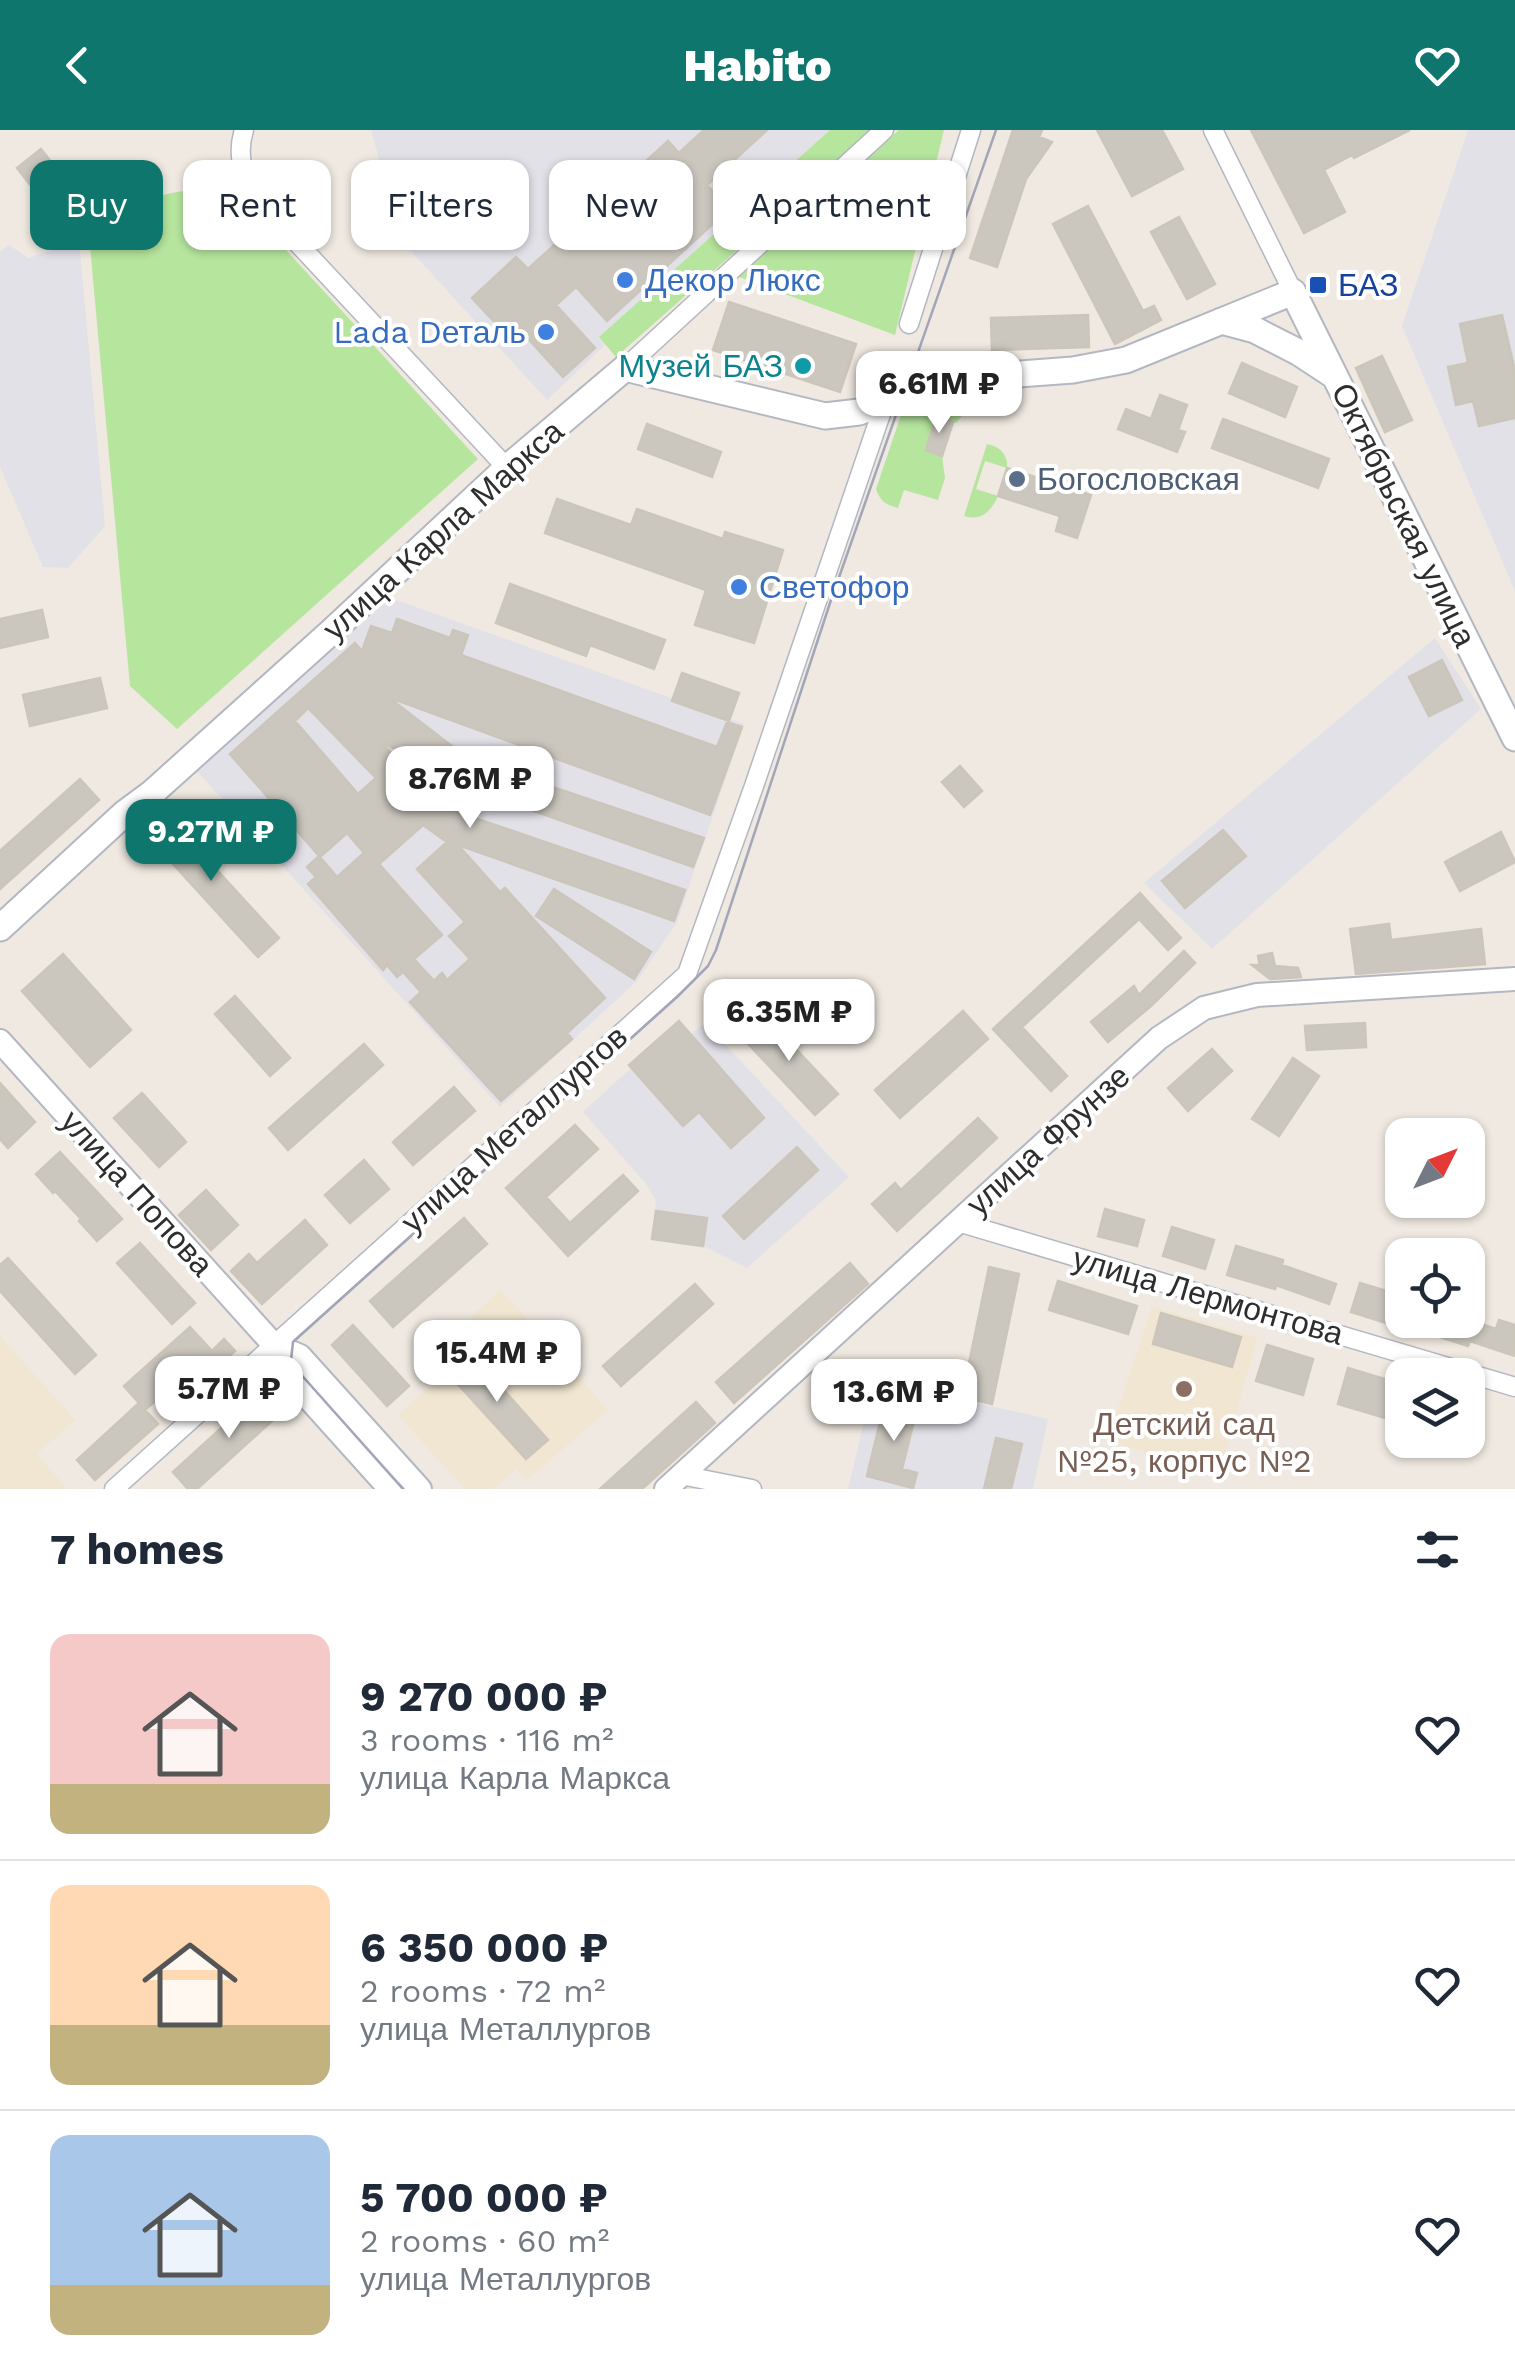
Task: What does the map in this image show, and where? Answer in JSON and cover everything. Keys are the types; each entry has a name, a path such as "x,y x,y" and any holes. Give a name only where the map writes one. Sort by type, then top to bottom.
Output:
{"main road":[{"path":"625,368 824,416 858,412 885,402 906,388 952,380 1073,370 1126,360 1293,292"},
{"name":"Октябрьская улица","path":"1293,292 1515,738"},
{"path":"1221,321 1255,330 1335,376"},
{"name":"улица Карла Маркса","path":"0,928 331,632 506,468 625,368"}],"street":[{"path":"244,130 240,159 243,174 262,205 506,468"},
{"name":"улица Карла Маркса","path":"625,368 884,130"},
{"path":"909,324 971,130"},
{"path":"1213,130 1293,292"},
{"name":"улица Металлургов","path":"114,1489 686,974 885,402"},
{"name":"улица Фрунзе","path":"673,1482 1159,1038 1204,1008 1257,995 1515,979"},
{"name":"улица Попова","path":"0,1041 274,1345 283,1370 390,1489"},
{"name":"улица Лермонтова","path":"958,1222 1515,1387"},
{"name":"улица Попова","path":"274,1345 300,1356 420,1489"},
{"path":"673,1482 752,1489"}],"shaded area":[{"path":"371,130 830,130 797,160 713,160 713,235 599,337 605,345 547,400 410,250 529,250 529,160 379,160"},
{"path":"1468,130 1515,130 1515,591 1402,326"},
{"path":"9,245 28,258 52,250 80,250 105,526 68,568 43,567 0,467 0,252"},
{"path":"388,597 744,724 677,922 637,981 500,1107 197,771"},
{"path":"1435,638 1481,709 1212,949 1144,883"},
{"path":"679,1021 691,1034 705,1023 849,1177 747,1268 703,1246 652,1239 656,1200 583,1112"},
{"path":"501,1290 608,1410 527,1480 516,1469 494,1489 465,1489 398,1415 432,1384 422,1373 469,1330 473,1315"},
{"name":"Детский сад №25, корпус №2","path":"1152,1306 1257,1338 1220,1472 1107,1441"},
{"path":"0,1336 75,1420 37,1454 67,1489 0,1489"},
{"path":"874,1380 1048,1419 1033,1489 848,1489"}],"green space":[{"path":"830,130 873,130 839,160 797,160"},
{"path":"899,130 944,130 937,160 865,160"},
{"path":"183,192 183,250 286,250 478,459 177,729 130,686 90,250 163,250 163,195"},
{"path":"713,235 713,250 737,250 616,357 599,337"},
{"path":"762,250 915,250 895,335 734,275"},
{"path":"959,392 972,397 968,409 956,423 936,418 926,450 942,456 945,478 938,500 904,490 898,508 887,504 876,489 903,409 924,397"},
{"path":"987,444 1002,452 1007,468 985,461 976,489 998,496 985,514 964,516"}],"building":[{"path":"704,130 767,130 734,160 713,160 713,180 707,185 713,192 713,224 693,242 693,160 647,160 668,141 679,153"},
{"path":"1013,130 1042,130 1039,137 1052,142 1026,179 997,267 970,258"},
{"path":"1097,130 1162,130 1183,169 1132,196"},
{"path":"1251,130 1410,130 1324,170 1345,212 1304,233"},
{"path":"41,149 50,160 30,160 30,185 17,168"},
{"path":"1088,206 1143,311 1154,306 1161,320 1115,344 1053,224"},
{"path":"1179,217 1215,284 1187,299 1151,232"},
{"path":"549,250 684,250 607,321 576,287 556,305 595,348 563,377 511,320 501,329 472,298 516,257 528,269"},
{"path":"729,302 856,344 840,392 713,350"},
{"path":"1088,315 1089,347 992,350 991,318"},
{"path":"1502,315 1515,371 1515,418 1479,426 1473,401 1456,405 1448,367 1468,363 1460,324"},
{"path":"1382,356 1412,420 1385,432 1356,368"},
{"path":"1242,363 1297,387 1285,417 1229,393"},
{"path":"1160,395 1187,405 1178,430 1185,432 1177,452 1118,429 1126,409 1151,419"},
{"path":"936,417 953,422 942,456 926,450"},
{"path":"1223,419 1329,459 1318,488 1212,448"},
{"path":"647,424 721,452 712,477 638,449"},
{"path":"1007,468 1091,495 1077,538 1056,531 1060,516 998,496"},
{"path":"557,499 631,525 637,509 723,539 725,532 783,550 754,643 695,625 706,590 545,533"},
{"path":"510,584 665,640 654,669 590,645 586,656 496,623"},
{"path":"42,610 48,637 0,648 0,619"},
{"path":"397,619 450,638 453,630 468,635 461,655 717,747 727,722 742,727 710,815 388,697 453,747 472,756 508,772 704,838 693,867 477,791 379,741 439,799 460,813 685,890 674,921 458,845 500,892 505,888 605,998 567,1033 572,1039 501,1101 410,1002 421,992 403,972 397,977 387,965 383,970 308,884 316,877 307,867 319,856 337,877 364,853 347,833 320,857 230,754 355,643 362,651 371,626 392,633","holes":["308,708 376,778 358,794 295,721","423,825 447,842 417,869 465,922 449,936 470,959 447,980 442,973 434,981 414,959 442,935 379,864"]},
{"path":"1442,660 1462,700 1429,716 1409,677"},
{"path":"682,673 739,693 729,721 672,701"},
{"path":"100,678 107,708 30,726 23,695"},
{"path":"960,766 982,791 964,807 942,782"},
{"path":"80,779 99,800 0,889 0,851"},
{"path":"164,812 279,938 258,957 143,831"},
{"path":"1223,830 1246,856 1185,908 1162,881"},
{"path":"1501,832 1515,862 1460,891 1445,862"},
{"path":"554,889 651,952 634,979 536,916"},
{"path":"1140,893 1181,938 1168,950 1139,919 1022,1027 1067,1076 1051,1091 993,1029"},
{"path":"1389,924 1391,940 1481,929 1485,964 1356,974 1350,929"},
{"path":"1184,951 1195,963 1108,1042 1091,1022 1134,986 1139,995"},
{"path":"1272,953 1275,966 1298,968 1301,977 1270,979 1252,965 1260,965 1258,956"},
{"path":"63,954 131,1030 90,1067 22,991"},
{"path":"235,996 290,1058 270,1076 215,1014"},
{"path":"963,1011 988,1039 900,1118 875,1090"},
{"path":"763,1014 838,1094 815,1115 740,1035"},
{"path":"679,1021 764,1118 731,1148 699,1112 683,1126 629,1065"},
{"path":"1365,1023 1366,1047 1307,1050 1305,1026"},
{"path":"364,1044 383,1065 288,1150 269,1128"},
{"path":"1212,1049 1232,1071 1188,1111 1168,1088"},
{"path":"1293,1058 1319,1076 1279,1136 1252,1119"},
{"path":"0,1083 35,1122 8,1148 0,1139"},
{"path":"454,1087 475,1111 413,1165 393,1142"},
{"path":"142,1093 186,1142 159,1167 114,1118"},
{"path":"978,1118 997,1138 897,1231 872,1204 895,1183 901,1190"},
{"path":"575,1125 598,1149 546,1197 570,1223 623,1175 638,1191 568,1256 506,1188"},
{"path":"797,1147 818,1170 744,1239 723,1216"},
{"path":"60,1152 122,1219 97,1241 36,1174"},
{"path":"364,1160 389,1189 350,1223 325,1195"},
{"path":"206,1190 238,1225 211,1250 179,1215"},
{"path":"1105,1209 1144,1220 1137,1246 1098,1236"},
{"path":"656,1211 707,1218 703,1246 652,1239"},
{"path":"464,1218 487,1244 393,1327 370,1301"},
{"path":"305,1220 327,1245 262,1304 231,1271 249,1254 257,1263"},
{"path":"1172,1227 1214,1240 1205,1269 1163,1256"},
{"path":"140,1243 195,1303 172,1324 117,1263"},
{"path":"1236,1246 1283,1260 1282,1265 1336,1284 1329,1304 1276,1285 1275,1289 1227,1275"},
{"path":"8,1258 96,1355 75,1374 0,1291 0,1265"},
{"path":"850,1263 868,1284 734,1403 716,1382"},
{"path":"989,1267 1019,1274 992,1404 962,1397"},
{"path":"1058,1281 1137,1306 1128,1334 1049,1310"},
{"path":"1360,1283 1385,1291 1385,1323 1351,1312"},
{"path":"695,1284 713,1304 621,1386 603,1366"},
{"path":"1161,1313 1241,1337 1232,1367 1153,1344"},
{"path":"1499,1320 1515,1325 1515,1356 1470,1341 1468,1346 1443,1338 1485,1338 1485,1325 1496,1329"},
{"path":"353,1325 409,1386 387,1406 332,1345"},
{"path":"190,1327 212,1351 224,1339 235,1351 200,1382 189,1371 145,1410 158,1424 95,1480 77,1460 139,1403 124,1386"},
{"path":"1267,1345 1313,1359 1303,1395 1256,1381"},
{"path":"469,1351 548,1440 526,1459 446,1371"},
{"path":"1348,1368 1385,1379 1385,1418 1338,1404"},
{"path":"264,1389 284,1410 197,1489 188,1489 173,1472"},
{"path":"886,1397 918,1405 902,1469 917,1473 913,1488 867,1476"},
{"path":"696,1402 715,1423 642,1489 600,1489"},
{"path":"996,1438 1022,1444 1011,1489 984,1489"}],"tram line":[{"path":"403,1489 297,1370 291,1360 293,1342 708,966 996,130"}],"place":[{"name":"Декор Люкс","path":"625,280"},
{"name":"БАЗ","path":"1318,285"},
{"name":"Lada Dеталь","path":"546,332"},
{"name":"Музей БАЗ","path":"803,366"},
{"name":"Богословская","path":"1017,479"},
{"name":"Светофор","path":"739,587"},
{"name":"Детский сад №25, корпус №2","path":"1184,1389"}]}
